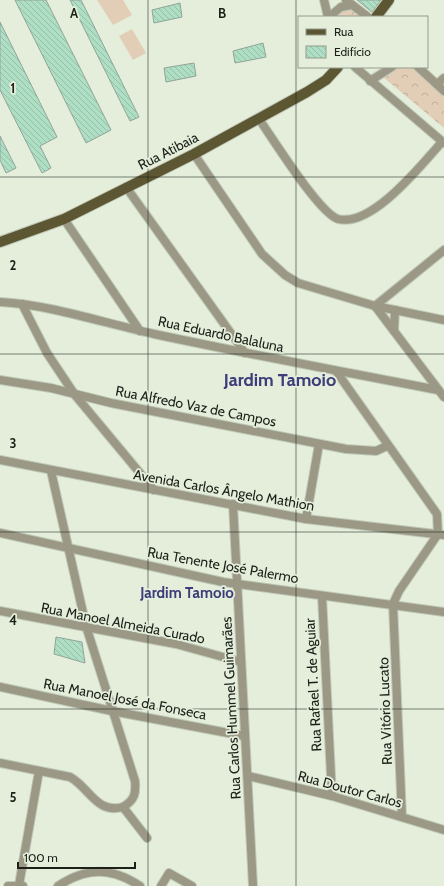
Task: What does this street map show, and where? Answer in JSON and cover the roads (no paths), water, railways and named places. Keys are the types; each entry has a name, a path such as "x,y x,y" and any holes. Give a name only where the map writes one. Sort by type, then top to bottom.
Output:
{"main road":[{"path":"377,16 389,0"},
{"name":"Rua Atibaia","path":"0,242 64,219 194,154 307,92 326,80 337,68"}],"street":[{"path":"324,0 329,16"},
{"path":"330,16 341,7 349,3 367,16"},
{"path":"259,119 320,206 339,219 353,220 368,213 389,199 443,142 356,68"},
{"path":"370,80 390,68"},
{"path":"419,68 444,91"},
{"path":"437,84 444,78"},
{"path":"194,154 262,254 274,267 298,283 375,306 444,320"},
{"path":"126,187 245,353"},
{"path":"64,219 140,331"},
{"path":"375,306 444,250"},
{"name":"Rua Eduardo Balaluna","path":"0,302 22,304 66,312 140,331 438,390"},
{"path":"22,304 47,353 75,395 154,490"},
{"path":"375,306 444,397"},
{"path":"394,332 395,310"},
{"path":"336,370 388,446 432,505 439,520 441,534 399,591 393,604"},
{"name":"Rua Alfredo Vaz de Campos","path":"0,380 50,388 75,395 319,444 363,451 376,451 388,446"},
{"path":"306,519 319,444"},
{"name":"Avenida Carlos Ângelo Mathion","path":"0,460 306,519 441,534"},
{"path":"0,763 70,777 78,782 91,796 106,807 113,810 130,803 135,797 135,781 86,626 70,548 51,471"},
{"name":"Rua Carlos Hummel Guimarães","path":"233,504 253,886"},
{"name":"Rua Tenente José Palermo","path":"0,533 223,582 444,612"},
{"name":"Rua Rafael T. de Aguiar","path":"322,596 332,796"},
{"name":"Rua Vitório Lucato","path":"393,604 402,817"},
{"name":"Rua Manoel Almeida Curado","path":"0,611 176,644 241,662"},
{"name":"Rua Manoel José da Fonseca","path":"0,687 112,712 244,736"},
{"path":"8,886 21,886 39,771"},
{"name":"Rua Doutor Carlos","path":"248,776 332,796 444,830"},
{"path":"123,807 147,838"},
{"path":"58,886 78,875 94,871 112,873 127,877 140,886"},
{"path":"161,886 164,878 170,873 192,886"}],"district":[{"name":"Jardim Tamoio","path":"280,380"},
{"name":"Jardim Tamoio","path":"187,593"}]}
